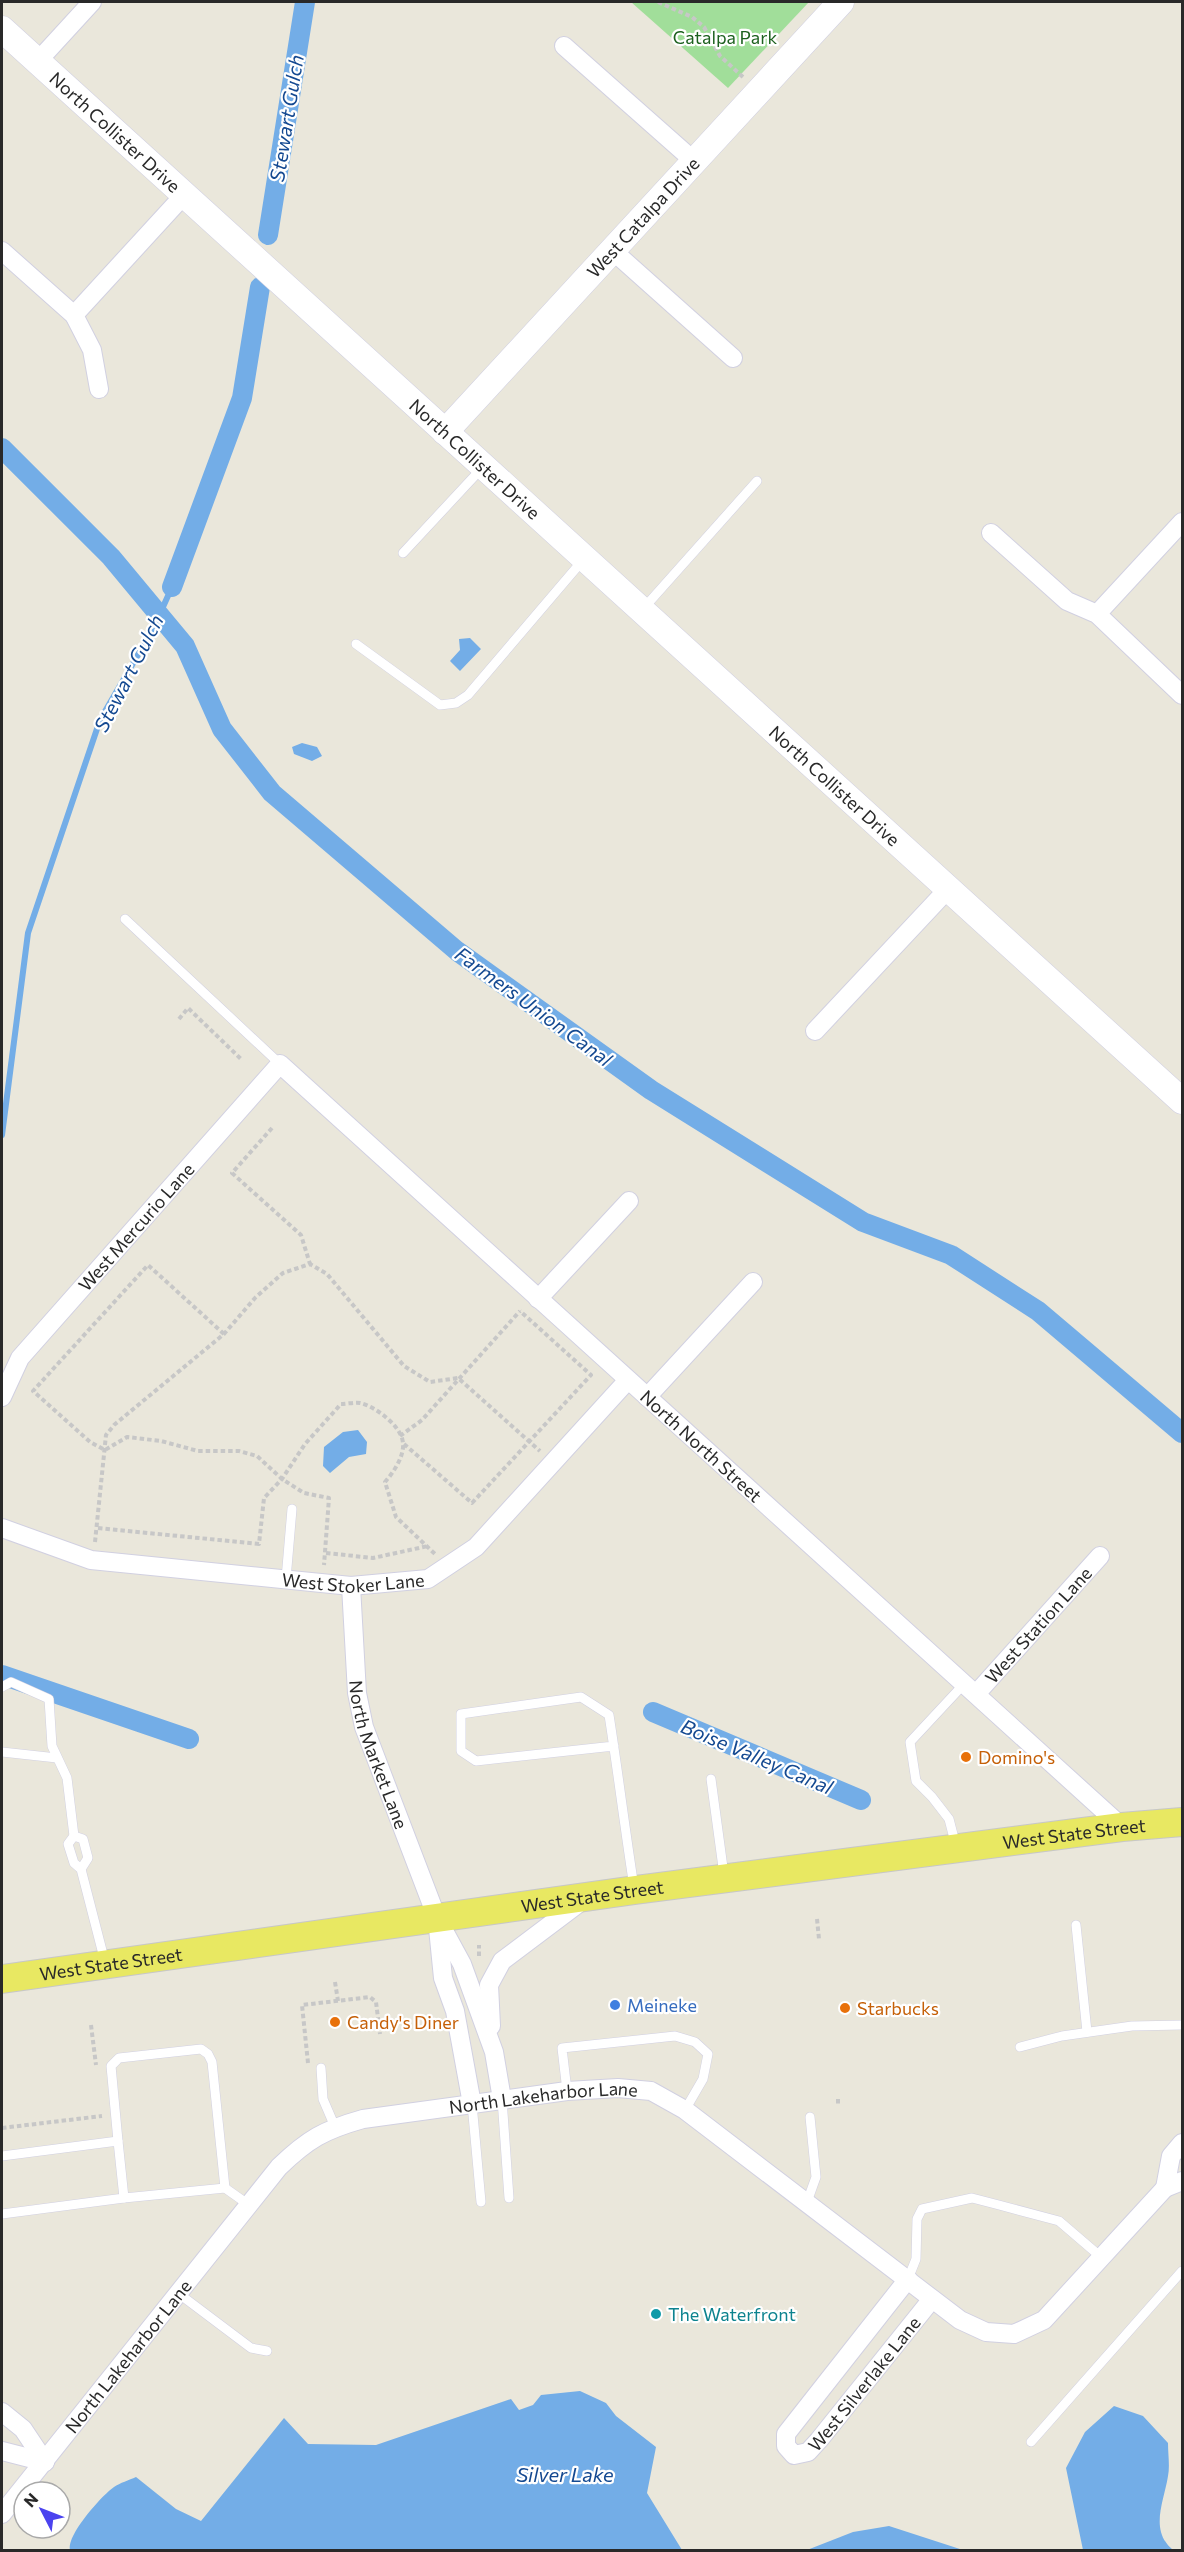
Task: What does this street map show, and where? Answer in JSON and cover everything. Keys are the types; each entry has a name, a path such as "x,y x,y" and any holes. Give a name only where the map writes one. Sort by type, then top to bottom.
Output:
{"main road":[{"name":"West State Street","path":"2,1979 635,1890 1122,1827 1182,1822"}],"street":[{"path":"37,62 92,2"},
{"name":"West Catalpa Drive","path":"445,432 841,2"},
{"name":"North Collister Drive","path":"2,32 1182,1101"},
{"path":"564,46 694,161"},
{"path":"74,315 184,195"},
{"path":"612,250 733,358"},
{"path":"2,251 74,315 92,350 99,389"},
{"path":"1096,615 1182,522"},
{"path":"991,532 1066,601 1096,615 1182,695"},
{"path":"815,1031 948,889"},
{"name":"North North Street","path":"280,1065 1122,1827"},
{"name":"West Mercurio Lane","path":"2,1397 20,1358 280,1065"},
{"path":"538,1299 629,1201"},
{"path":"647,1396 753,1282"},
{"name":"West Stoker Lane","path":"2,1528 90,1560 351,1586 428,1580 476,1547 628,1380"},
{"name":"West Station Lane","path":"970,1689 1100,1556"},
{"name":"North Market Lane","path":"351,1586 357,1693 364,1727 437,1918"},
{"path":"502,2099 494,2052 489,1985 494,1972 502,1961 586,1898"},
{"path":"437,1918 462,1964 494,2052"},
{"path":"437,1918 443,1978 455,2011 472,2104"},
{"name":"North Lakeharbor Lane","path":"2,2514 279,2168 304,2143 335,2127 363,2119 567,2091 618,2088 651,2091 685,2110 960,2320 986,2332 1014,2334 1044,2320 1165,2187 1182,2181"},
{"path":"1165,2187 1171,2156 1182,2143"},
{"name":"West Silverlake Lane","path":"908,2279 786,2434 786,2446 794,2455 808,2452 819,2440 932,2299"},
{"path":"2,2412 23,2429 45,2462"},
{"path":"2,2451 45,2462"}],"lane":[{"path":"403,553 483,467"},
{"path":"642,610 757,481"},
{"path":"356,644 440,705 456,703 468,694 584,559"},
{"path":"125,919 280,1065"},
{"path":"286,1579 292,1509"},
{"path":"2,1687 10,1682 49,1699 52,1746 67,1778 74,1836 68,1844 74,1863 81,1869 106,1965"},
{"path":"957,1849 949,1819 916,1781 910,1742 970,1689"},
{"path":"614,1746 476,1761 461,1751 461,1713 581,1697 609,1714 614,1746 635,1890"},
{"path":"2,1752 57,1758"},
{"path":"711,1779 725,1880"},
{"path":"74,1836 83,1839 88,1858 81,1869"},
{"path":"1076,1925 1088,2032"},
{"path":"1020,2047 1088,2032 1132,2026 1182,2025"},
{"path":"567,2091 562,2048 675,2036 695,2042 708,2054 703,2079 685,2110"},
{"path":"124,2198 111,2066 119,2058 201,2049 208,2054 212,2062 225,2188"},
{"path":"321,2068 323,2099 335,2127"},
{"path":"502,2099 509,2198"},
{"path":"472,2104 481,2202"},
{"path":"807,2202 816,2177 810,2117"},
{"path":"2,2156 118,2141"},
{"path":"2,2214 225,2188 249,2205"},
{"path":"908,2279 916,2259 917,2219 922,2209 972,2198 1059,2221 1101,2257"},
{"path":"1031,2442 1182,2271"},
{"path":"178,2293 250,2348 267,2351"}],"path":[{"path":"658,2 692,17 704,27 720,56 746,80"},
{"path":"179,1019 188,1008 241,1059"},
{"path":"272,1128 232,1173 301,1235 310,1264 327,1274 404,1366 430,1382 458,1378"},
{"path":"90,1560 98,1528 106,1436 114,1425 224,1334 255,1298 283,1273 310,1264"},
{"path":"105,1450 90,1443 33,1391 148,1265 224,1334"},
{"path":"400,1436 422,1420 520,1311 538,1299"},
{"path":"98,1528 259,1544 264,1498 282,1479 305,1444 341,1404 361,1403 385,1414 404,1444 472,1503 591,1375 520,1311"},
{"path":"458,1378 553,1463"},
{"path":"105,1450 127,1437 161,1441 198,1451 239,1451 256,1456 282,1479 304,1493 329,1498 326,1566 317,1564"},
{"path":"404,1444 395,1470 385,1482 396,1517 428,1546 441,1562"},
{"path":"326,1553 373,1558 428,1546"},
{"path":"817,1919 819,1939"},
{"path":"335,1982 338,2001"},
{"path":"310,2075 302,2005 370,1997 376,2002 380,2034"},
{"path":"91,2025 97,2071"},
{"path":"2,2128 103,2116 101,2105"}],"green space":[{"name":"Catalpa Park","path":"631,2 809,2 728,88"}],"water":[{"path":"470,638 481,649 460,671 450,661 460,650 459,639"},
{"path":"302,743 317,747 322,756 312,761 294,754 292,747"},
{"path":"358,1430 367,1442 366,1454 349,1457 330,1473 323,1466 324,1447 343,1432"},
{"name":"Silver Lake","path":"580,2391 606,2403 616,2416 656,2447 647,2493 682,2550 70,2550 73,2536 93,2507 114,2487 136,2477 176,2509 201,2521 284,2418 308,2444 376,2445 511,2399 519,2410 533,2405 541,2395"},
{"path":"1114,2406 1143,2416 1168,2443 1169,2472 1161,2506 1160,2525 1166,2542 1173,2550 1083,2550 1066,2468 1085,2432"},
{"path":"889,2526 963,2550 807,2550 853,2532"}],"waterway":[{"name":"Stewart Gulch","path":"268,235 305,2"},
{"name":"Stewart Gulch","path":"172,587 242,398 260,287"},
{"name":"Farmers Union Canal","path":"2,448 111,557 185,646 222,729 272,793 457,951 651,1090 863,1222 951,1255 1038,1311 1182,1433"},
{"name":"Stewart Gulch","path":"2,1135 28,933 100,720 153,629 172,587"},
{"name":"Boise Valley Canal","path":"2,1675 189,1739"},
{"name":"Boise Valley Canal","path":"653,1712 861,1800"}],"place":[{"name":"Domino's","path":"966,1757"},
{"name":"Meineke","path":"615,2005"},
{"name":"Starbucks","path":"845,2008"},
{"name":"Candy's Diner","path":"335,2022"},
{"name":"The Waterfront","path":"656,2314"}]}
